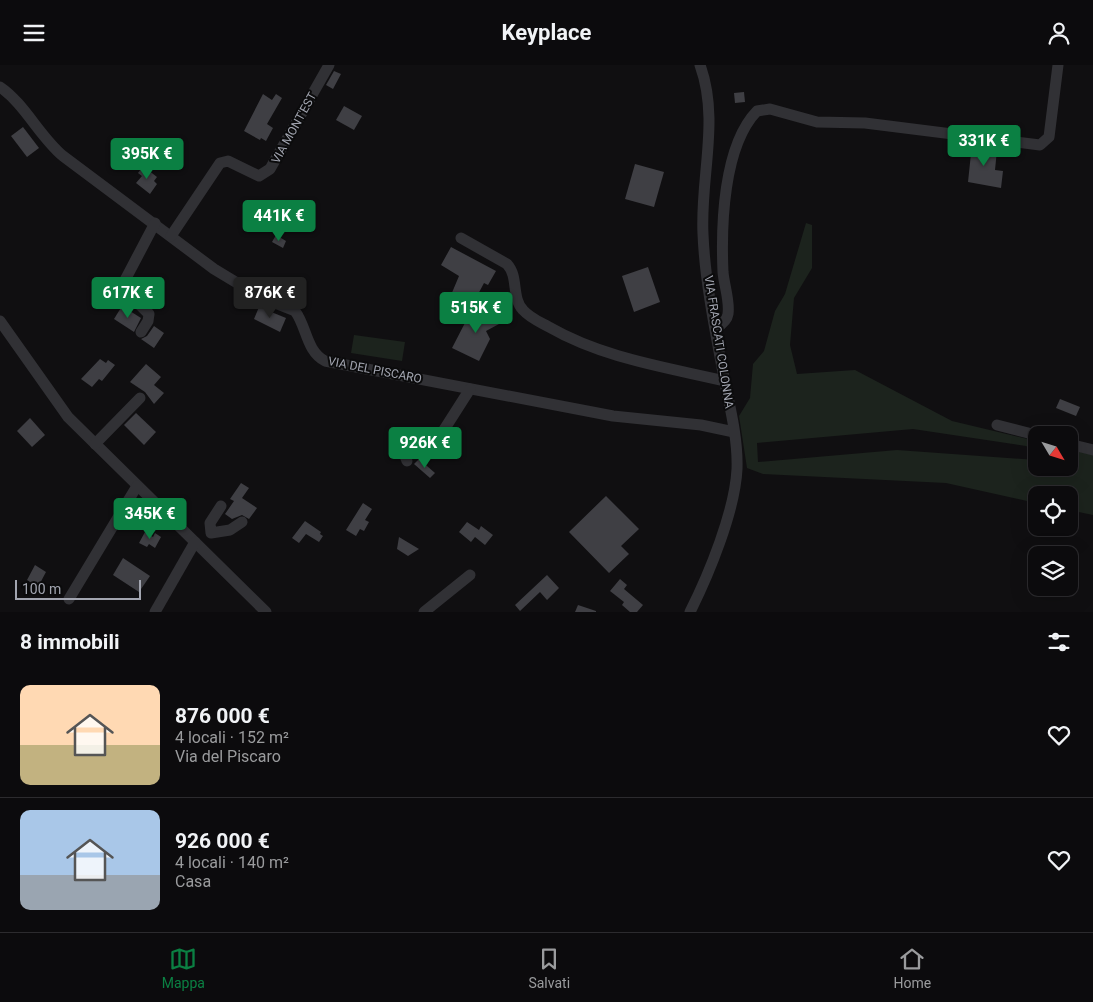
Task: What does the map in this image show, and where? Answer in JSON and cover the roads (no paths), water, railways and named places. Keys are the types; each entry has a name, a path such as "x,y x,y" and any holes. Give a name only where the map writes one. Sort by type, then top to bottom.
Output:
{"street":[{"name":"VIA MONT'EST","path":"171,236 220,163 228,161 259,176 270,169 329,65"},
{"name":"VIA FRASCATI COLONNA","path":"690,612 725,528 734,499 737,467 734,432 716,329 703,237 710,121 707,88 700,65"},
{"path":"716,329 725,321 728,311 723,258 730,171 741,137 757,111 767,109 818,121 865,123 1040,145 1049,137 1058,65"},
{"name":"VIA DEL PISCARO","path":"0,87 52,147 214,269 262,298 295,311 316,357 325,361 613,416 701,425 734,432"},
{"path":"141,332 148,321 149,314 125,290 124,282 155,223"},
{"path":"461,238 507,265 513,274 516,298 522,310 562,334 616,356 725,381"},
{"path":"0,321 57,405 266,612"},
{"path":"407,461 405,455 408,453 424,451 433,447 470,389"},
{"path":"95,444 140,398"},
{"path":"997,425 1028,433"},
{"path":"1078,446 1093,450"},
{"path":"69,599 137,485"},
{"path":"211,533 210,523 221,506"},
{"path":"154,612 197,544 211,533 230,530 242,522"},
{"path":"424,612 470,575"}]}
